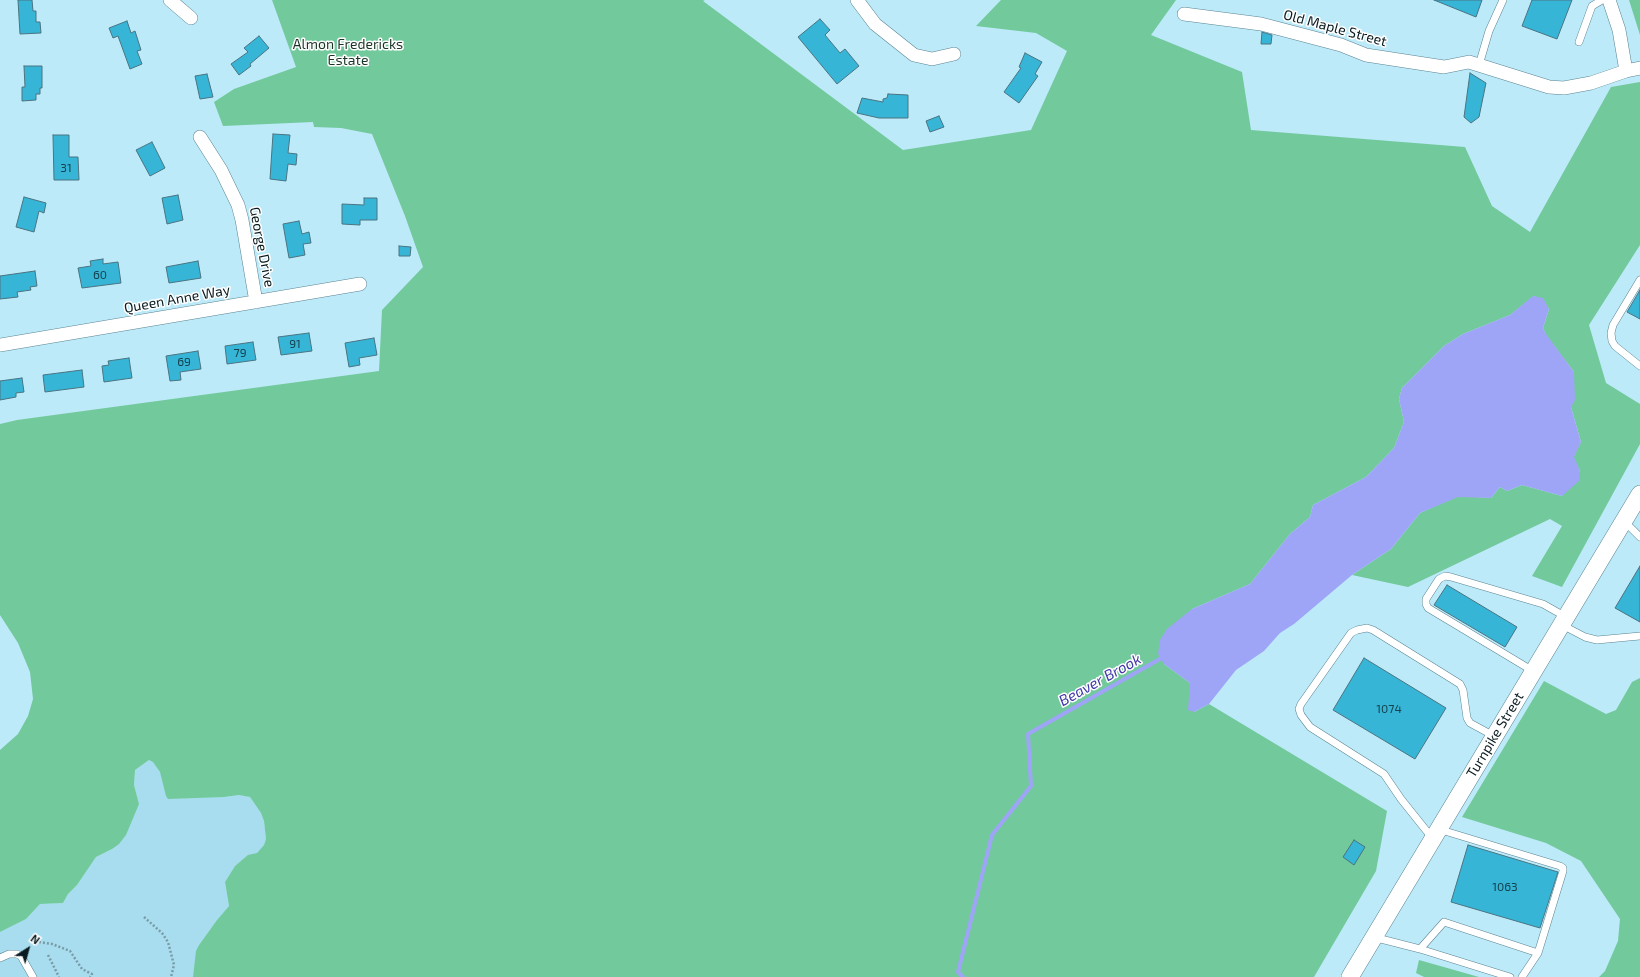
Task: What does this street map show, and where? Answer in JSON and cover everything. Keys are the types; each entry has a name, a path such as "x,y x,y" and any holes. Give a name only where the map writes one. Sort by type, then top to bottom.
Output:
{"street":[{"path":"170,0 191,18"},
{"path":"857,0 875,24 914,55 932,59 954,54"},
{"path":"1609,0 1619,30 1626,71"},
{"name":"Old Maple Street","path":"1184,14 1261,24 1341,45 1366,55 1444,67 1469,62 1549,87 1564,88 1640,68"},
{"name":"George Drive","path":"200,137 221,170 238,205 256,302"},
{"name":"Queen Anne Way","path":"0,346 360,284"},
{"name":"Turnpike Street","path":"1350,977 1640,494"}],"lane":[{"path":"1479,65 1489,31 1503,0"},
{"path":"1579,42 1592,6 1602,0"},
{"path":"1640,280 1613,325 1611,334 1612,341 1616,346 1640,366"},
{"path":"1624,520 1640,537"},
{"path":"1533,671 1428,608 1426,599 1439,579 1445,576 1451,577 1543,604 1585,637 1597,640 1640,636"},
{"path":"1494,736 1470,723 1467,718 1463,690 1460,684 1374,630 1367,628 1351,633 1299,709 1301,715 1310,727 1384,774 1401,800 1435,834 1560,866 1562,868 1563,871 1538,953 1522,977"},
{"path":"1420,949 1444,922 1538,953"},
{"path":"1373,937 1420,949 1510,977"},
{"path":"0,958 9,954 21,956 33,977"}],"path":[{"path":"144,917 162,933 168,942 174,965 171,977"},
{"path":"38,942 52,944 70,951 82,969 92,974 90,977"},
{"path":"48,955 59,977"},
{"path":"46,961 50,958"}],"shaded area":[{"path":"149,760 153,761 160,772 224,797 239,795 250,797 261,813 264,821 266,839 264,845 257,853 248,856 235,866 225,882 229,906 199,945 193,977 0,977 0,932 26,919 40,904 63,903 96,857 112,849 139,804 134,785 135,770"}],"green space":[{"name":"Almon Fredericks Estate","path":"272,0 705,0 703,1 903,150 1031,130 1067,51 1036,33 976,26 1001,0 1176,0 1151,35 1242,72 1251,130 1465,147 1492,206 1530,232 1611,87 1640,82 1640,245 1589,325 1606,383 1640,404 1640,444 1562,587 1532,576 1562,526 1550,519 1408,587 1352,575 1391,549 1420,513 1458,496 1491,498 1500,487 1507,491 1522,485 1562,496 1580,471 1573,457 1581,442 1571,407 1574,372 1546,335 1543,328 1549,309 1534,296 1510,315 1463,334 1444,346 1402,388 1399,399 1404,422 1394,448 1366,477 1313,505 1310,517 1290,534 1250,584 1192,609 1164,664 1190,683 1194,712 1209,704 1387,811 1376,871 1314,977 193,977 196,951 199,945 229,906 225,882 235,866 248,855 257,853 264,845 266,839 264,821 261,813 250,797 239,795 168,799 160,772 153,762 149,760 135,770 134,785 139,804 126,835 119,844 96,857 63,903 40,904 26,919 0,932 0,750 18,734 28,716 33,699 30,672 18,643 0,615 0,424 17,420 379,371 382,310 423,267 405,216 372,134 341,128 314,127 313,122 223,126 214,102 234,89 296,67"},
{"path":"1629,0 1640,0 1640,35"},
{"path":"1640,678 1640,977 1599,977 1605,971 1618,941 1620,919 1581,861 1546,843 1462,817 1544,681 1606,714 1616,710 1632,682"},
{"path":"1419,960 1479,977 1424,977 1416,973"}],"water":[{"path":"1533,296 1543,298 1549,309 1543,328 1574,372 1575,400 1571,407 1581,442 1574,457 1580,471 1579,481 1562,496 1522,485 1507,491 1500,487 1491,498 1458,497 1420,513 1391,549 1352,575 1294,624 1280,633 1264,651 1236,670 1209,704 1194,712 1188,710 1190,683 1164,664 1158,654 1160,640 1167,629 1192,609 1250,584 1290,534 1310,517 1313,505 1366,477 1394,448 1404,422 1399,399 1402,388 1444,346 1463,334 1510,315"}],"building":[{"path":"18,0 32,0 33,11 36,11 36,22 40,22 41,33 20,34"},
{"path":"1434,0 1482,0 1476,17"},
{"path":"1532,0 1572,0 1557,39 1522,26"},
{"path":"820,19 830,30 825,35 840,53 845,49 859,66 837,84 798,37"},
{"path":"127,21 131,33 135,31 141,50 137,51 142,64 130,69 118,36 113,38 109,28"},
{"path":"1262,32 1272,35 1271,44 1261,44"},
{"path":"259,36 269,48 250,64 251,66 239,75 231,64 248,52 244,48"},
{"path":"1025,53 1042,62 1035,74 1038,76 1019,103 1004,92 1021,68 1019,67"},
{"path":"24,66 42,66 42,88 40,88 40,94 36,94 36,100 22,101 22,87 25,87"},
{"path":"1470,73 1486,83 1479,117 1471,123 1464,117"},
{"path":"207,74 213,97 200,99 195,76"},
{"path":"888,94 908,95 908,118 879,118 857,113 862,98 883,102 883,99 887,98"},
{"path":"939,116 944,127 930,132 926,121"},
{"path":"273,134 290,135 288,153 297,154 296,165 288,164 286,181 270,179"},
{"path":"53,135 69,135 69,157 78,157 79,180 54,180"},
{"path":"152,142 165,168 150,176 136,150"},
{"path":"178,195 183,220 167,224 162,198"},
{"path":"24,197 46,203 44,213 39,211 34,232 16,227"},
{"path":"364,198 377,198 377,220 360,220 360,225 342,224 342,204 364,205"},
{"path":"299,221 302,234 309,232 311,243 303,244 305,255 289,258 283,224"},
{"path":"399,246 411,247 410,256 399,256"},
{"path":"103,259 103,264 118,262 121,283 82,288 78,268 91,266 90,261"},
{"path":"198,261 201,278 169,283 166,267"},
{"path":"35,271 37,286 30,287 31,290 17,292 18,297 0,299 0,276"},
{"path":"1640,290 1640,319 1627,312"},
{"path":"309,333 312,351 281,355 278,337"},
{"path":"374,338 377,355 359,358 360,365 349,367 345,343"},
{"path":"253,342 256,360 227,364 225,346"},
{"path":"198,351 201,369 180,372 181,380 170,381 166,356"},
{"path":"129,358 132,378 104,382 102,366 109,365 108,361"},
{"path":"82,370 84,387 45,392 43,375"},
{"path":"22,378 24,392 16,393 16,397 0,400 0,381"},
{"path":"1640,566 1640,622 1615,608"},
{"path":"1447,585 1517,627 1505,647 1434,605"},
{"path":"1364,658 1446,708 1415,759 1333,710"},
{"path":"1354,840 1365,847 1354,865 1343,857"},
{"path":"1468,845 1558,872 1540,928 1451,902"}],"waterway":[{"name":"Beaver Brook","path":"963,977 958,972 992,835 1031,786 1028,734 1165,656"}]}
